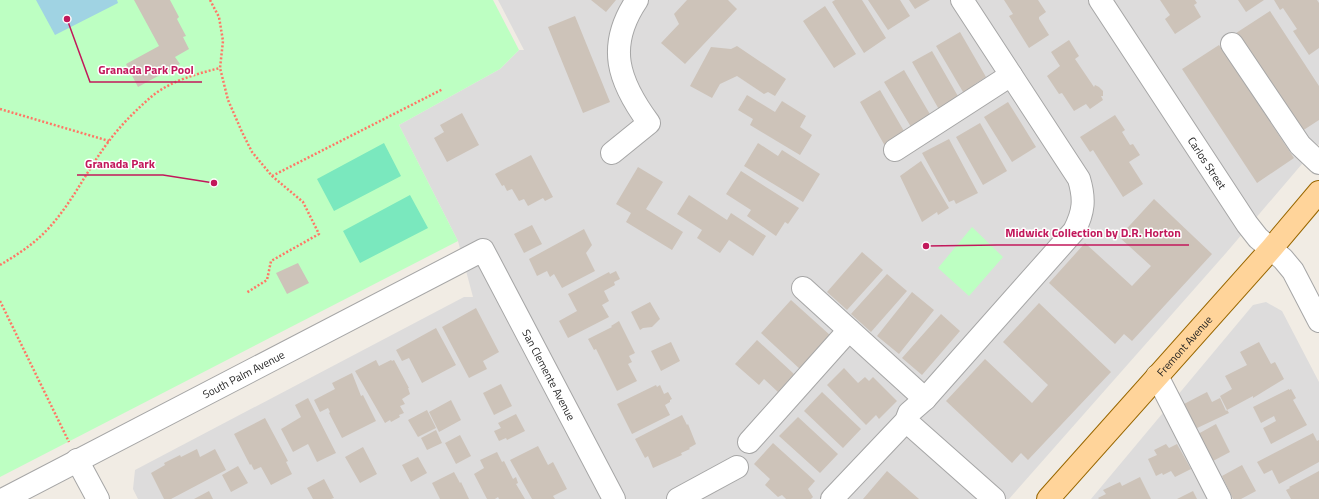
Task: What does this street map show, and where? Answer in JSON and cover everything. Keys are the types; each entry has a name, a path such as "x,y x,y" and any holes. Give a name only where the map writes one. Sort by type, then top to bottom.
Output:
{"main road":[{"name":"Fremont Avenue","path":"1048,499 1271,249 1319,192"}],"street":[{"path":"612,153 649,123 631,95 619,65 619,38 623,24 637,0"},
{"path":"832,499 906,422 909,413 925,399 1074,231 1081,218 1082,191 1078,179 962,0"},
{"name":"Carlos Street","path":"1100,0 1247,224 1258,238 1283,259 1293,271 1319,321"},
{"path":"1232,44 1300,145 1319,163"},
{"path":"895,150 1011,75"},
{"name":"South Palm Avenue","path":"4,499 74,452 483,250"},
{"name":"San Clemente Avenue","path":"483,250 614,499"},
{"path":"803,288 925,399"},
{"path":"749,442 849,330"},
{"path":"1157,376 1220,499"},
{"path":"906,422 994,499"},
{"path":"74,452 98,499"},
{"path":"678,499 737,467"}],"path":[{"path":"210,0 219,17 223,41 220,68 228,100 242,132 252,152 272,176 303,202 318,234 271,261 266,280 246,293"},
{"path":"0,265 14,257 44,233 72,199 109,141 146,102 168,86 195,74 220,68"},
{"path":"272,176 443,88"},
{"path":"0,109 109,141"},
{"path":"0,301 74,452"}],"shaded area":[{"path":"498,0 1319,0 1319,144 1226,253 1009,499 138,499 133,489 135,470 464,297 473,297 458,241 399,125 500,69 519,50 524,50"},
{"path":"1266,302 1282,311 1319,382 1319,499 1091,499 1253,305"}],"green space":[{"path":"0,0 493,0 519,50 500,69 399,125 458,241 0,477"},
{"path":"384,143 401,176 334,211 317,179"},
{"path":"410,195 428,228 360,263 343,231"},
{"path":"972,227 1003,257 969,296 938,268"}],"water":[{"path":"36,0 117,0 118,3 55,35"}],"building":[{"path":"134,0 170,0 179,17 177,19 186,36 183,37 189,49 175,57 180,64 138,87 126,64 159,46"},
{"path":"591,0 616,0 606,12"},
{"path":"687,0 728,0 737,9 685,64 661,43 679,24 674,14"},
{"path":"835,0 862,0 886,38 864,53 832,2"},
{"path":"868,0 900,0 910,16 888,30"},
{"path":"909,0 930,0 915,9"},
{"path":"1004,0 1038,0 1046,12 1039,17 1039,19 1049,35 1029,48 1009,16 1013,14"},
{"path":"1160,0 1195,0 1197,3 1194,5 1201,17 1175,34 1165,19 1170,15"},
{"path":"1238,0 1264,0 1246,12"},
{"path":"1274,0 1317,0 1319,3 1319,48 1309,55 1293,31 1297,29 1283,8 1280,10"},
{"path":"825,6 856,54 834,68 803,21"},
{"path":"1270,11 1319,86 1319,120 1299,133 1233,35"},
{"path":"575,16 610,102 583,113 548,27"},
{"path":"960,32 986,77 975,84 978,90 966,97 936,46"},
{"path":"1069,40 1079,56 1075,59 1094,87 1095,85 1103,91 1103,96 1101,96 1103,100 1090,109 1086,104 1074,111 1062,93 1059,94 1047,76 1060,66 1051,52"},
{"path":"1219,45 1294,158 1257,183 1182,69"},
{"path":"737,46 786,79 775,96 768,92 764,94 737,76 720,84 712,98 690,86 711,47 731,49"},
{"path":"932,51 959,98 941,113 912,62"},
{"path":"904,70 931,116 914,132 884,82"},
{"path":"880,90 908,138 885,146 860,102"},
{"path":"747,95 775,112 782,101 806,116 800,127 812,135 800,155 750,125 753,119 738,110"},
{"path":"1008,102 1036,147 1012,162 984,117"},
{"path":"462,113 479,145 447,162 434,138 444,132 440,125"},
{"path":"1115,115 1125,130 1122,132 1130,145 1133,144 1140,155 1129,162 1143,184 1123,197 1093,150 1090,152 1080,137"},
{"path":"980,123 1007,171 983,185 956,137"},
{"path":"949,139 978,193 956,204 954,200 949,202 922,153"},
{"path":"758,143 778,156 782,150 820,174 803,202 744,166"},
{"path":"531,155 553,197 545,201 543,198 528,206 524,199 519,201 512,189 507,191 504,185 502,186 495,174"},
{"path":"921,161 949,208 938,215 937,212 922,222 900,176"},
{"path":"638,167 663,182 646,209 683,232 672,250 626,222 631,213 616,204"},
{"path":"741,171 799,208 788,224 785,222 776,236 747,216 751,210 726,194"},
{"path":"689,195 727,220 731,213 766,236 753,256 729,240 720,253 697,238 702,230 677,214"},
{"path":"1154,199 1212,254 1132,341 1124,334 1115,344 1049,283 1085,243 1132,286 1151,266 1119,237"},
{"path":"532,225 542,244 524,253 514,234"},
{"path":"584,229 592,245 586,253 595,271 562,288 554,274 550,277 547,271 537,276 529,259"},
{"path":"862,252 883,270 847,310 827,292"},
{"path":"298,263 309,283 287,294 276,273"},
{"path":"616,271 620,279 614,282 615,285 604,291 609,301 602,305 609,317 568,338 559,321 577,311 568,294 609,272 610,274"},
{"path":"887,274 907,291 871,332 851,314"},
{"path":"912,292 934,310 899,354 877,336"},
{"path":"791,300 831,336 801,370 761,333"},
{"path":"650,302 660,319 652,327 643,328 640,330 631,312"},
{"path":"1039,303 1111,372 1028,460 1021,453 1012,463 946,401 985,359 1032,403 1048,385 1003,342"},
{"path":"476,308 499,352 483,361 487,369 469,378 442,327"},
{"path":"941,314 960,331 922,375 902,358"},
{"path":"619,321 635,353 629,356 632,362 628,364 637,381 617,391 596,349 594,350 588,339 612,327 611,326"},
{"path":"436,328 456,365 422,383 409,358 402,361 396,350"},
{"path":"757,340 794,374 778,392 764,379 759,385 735,364"},
{"path":"671,342 680,361 661,371 651,351"},
{"path":"1259,342 1271,364 1275,362 1284,379 1253,398 1253,396 1227,410 1220,396 1232,389 1225,376 1247,365 1240,352"},
{"path":"376,360 379,366 394,360 409,388 410,394 402,399 405,404 400,406 404,413 399,415 400,417 391,422 390,420 385,423 355,371"},
{"path":"844,368 858,383 865,377 869,381 873,377 897,401 879,419 876,415 866,425 827,385"},
{"path":"352,373 361,396 363,395 376,421 342,438 329,413 328,408 320,412 314,400 335,389 332,383"},
{"path":"501,384 512,406 494,415 483,393"},
{"path":"656,385 657,387 660,385 664,394 668,392 672,399 665,405 670,415 632,434 617,404"},
{"path":"1291,389 1296,398 1293,400 1307,425 1271,444 1263,428 1276,421 1274,416 1261,423 1253,407"},
{"path":"822,392 861,429 843,448 804,411"},
{"path":"1207,392 1212,402 1220,398 1226,411 1227,410 1229,413 1195,429 1184,404"},
{"path":"308,398 336,453 317,462 308,444 293,452 281,429 301,417 295,405"},
{"path":"451,400 461,420 439,432 429,412"},
{"path":"427,410 436,428 418,437 408,420"},
{"path":"516,414 525,431 507,440 506,438 499,441 494,431 501,428 498,423"},
{"path":"682,415 687,425 688,424 696,444 689,448 690,449 681,453 682,455 653,468 648,456 645,458 635,439"},
{"path":"798,417 838,454 820,473 779,436"},
{"path":"265,418 288,461 286,462 292,474 271,485 261,467 254,470 251,464 250,465 234,434"},
{"path":"1216,424 1230,452 1213,461 1198,434"},
{"path":"436,430 442,443 427,450 421,438"},
{"path":"1313,433 1317,441 1319,440 1319,462 1279,484 1272,470 1264,474 1257,462"},
{"path":"460,435 471,456 456,464 445,443"},
{"path":"773,443 815,481 808,489 813,497 811,499 786,499 782,495 778,497 765,485 770,479 754,464"},
{"path":"1166,444 1169,448 1177,444 1191,469 1175,477 1171,471 1163,475 1162,473 1156,476 1148,459 1157,455 1154,450"},
{"path":"538,446 548,465 553,462 567,489 553,496 555,499 532,499 510,460"},
{"path":"363,447 377,474 360,483 345,457"},
{"path":"197,449 200,457 215,449 226,470 171,499 164,499 151,473 165,465 164,463"},
{"path":"497,452 502,462 504,461 513,479 516,477 518,483 516,484 525,499 499,499 498,497 495,499 487,499 474,474 484,468 480,460"},
{"path":"418,457 427,473 411,482 402,465"},
{"path":"1242,465 1256,491 1241,499 1233,499 1222,476"},
{"path":"238,466 248,483 231,492 222,475"},
{"path":"887,471 919,499 863,499"},
{"path":"1319,471 1319,499 1291,499 1286,490 1290,488 1289,487"},
{"path":"454,472 460,483 461,482 469,499 440,499 432,483"},
{"path":"1140,477 1151,499 1098,498 1106,494 1103,490 1120,482 1122,486"},
{"path":"324,479 334,498 313,499 307,488"},
{"path":"209,491 213,499 194,499"},
{"path":"1193,491 1197,499 1177,499"}],"place":[{"name":"Granada Park Pool","path":"67,19"},
{"name":"Granada Park","path":"214,183"},
{"name":"Midwick Collection by D.R. Horton","path":"926,246"}]}
